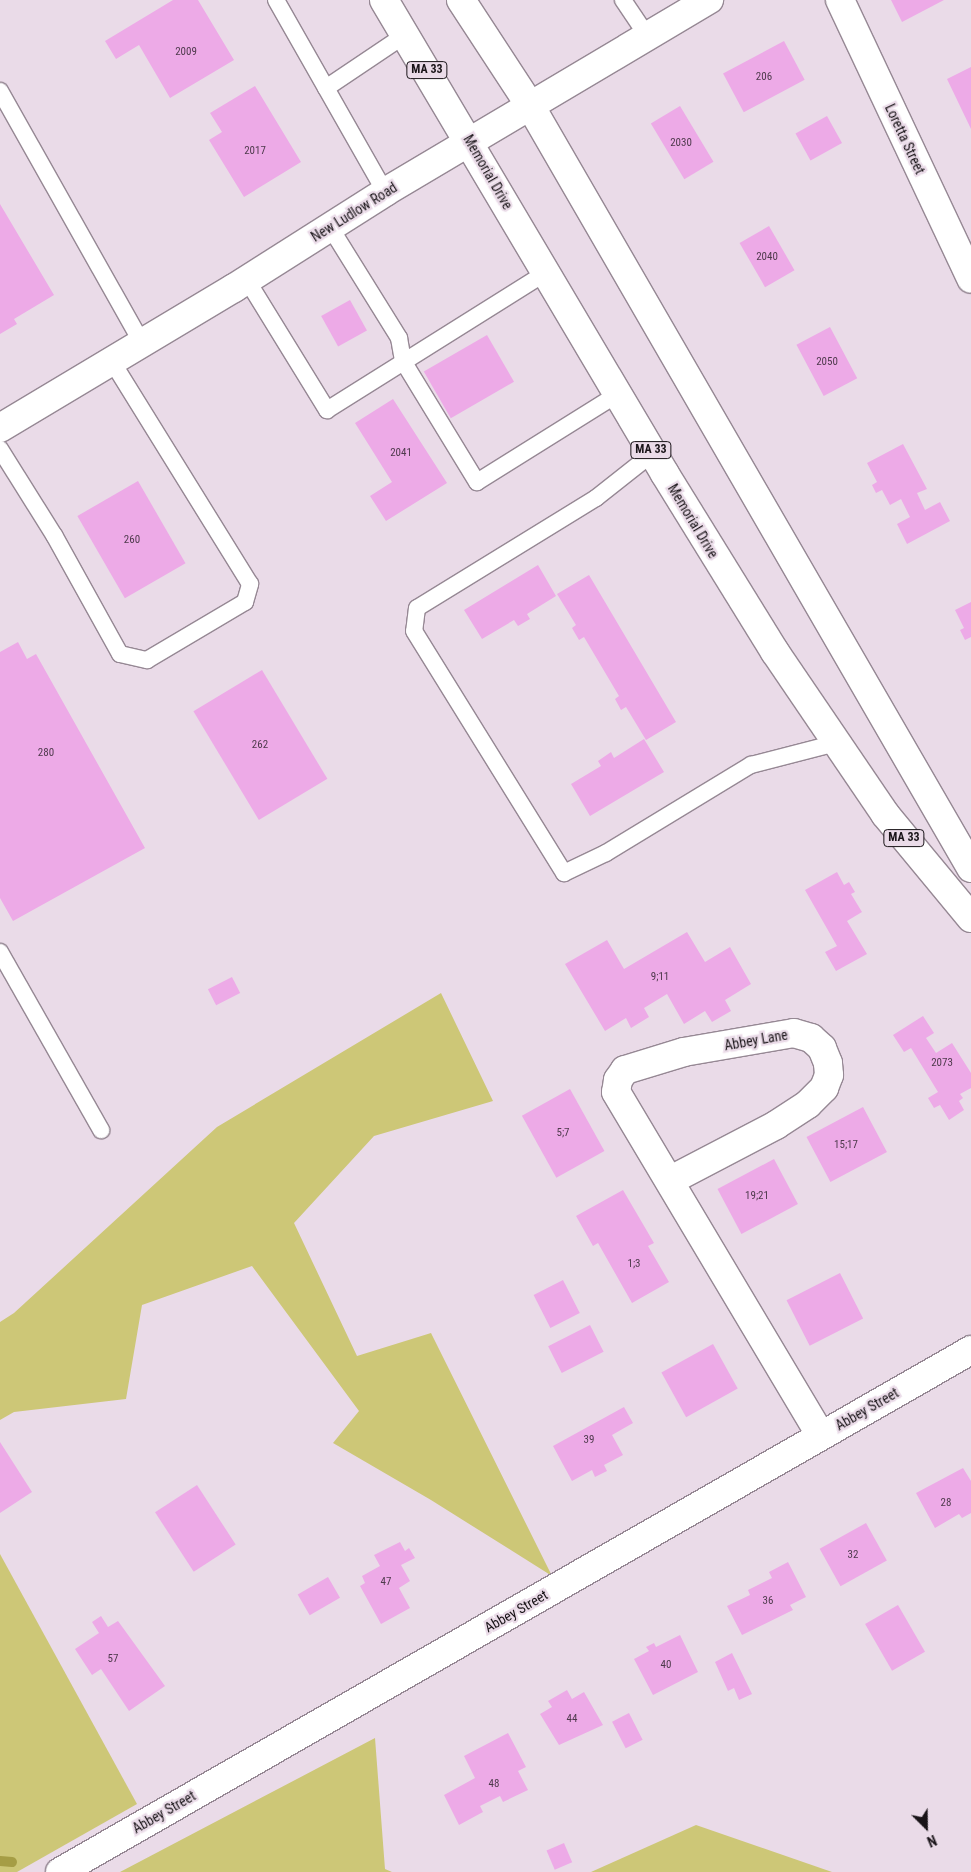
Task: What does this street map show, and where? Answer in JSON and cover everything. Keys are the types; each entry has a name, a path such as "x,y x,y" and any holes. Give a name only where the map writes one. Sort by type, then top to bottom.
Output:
{"main road":[{"name":"Memorial Drive","path":"384,0 470,141 724,572 885,814 971,918"},
{"name":"MA 33","path":"461,0 531,107 971,868"},
{"name":"New Ludlow Road","path":"0,428 247,280 385,192 709,0"},
{"name":"Loretta Street","path":"840,0 971,279"},
{"name":"Abbey Lane","path":"671,1180 776,1125 808,1104 824,1088 829,1075 828,1063 822,1048 810,1038 794,1033 684,1052 636,1064 625,1070 618,1080 616,1092 671,1180 821,1436"},
{"name":"Abbey Street","path":"60,1872 971,1350"}],"lane":[{"path":"276,0 385,192"},
{"path":"623,0 648,36"},
{"path":"326,88 405,35"},
{"path":"0,91 142,343"},
{"path":"330,228 399,338 403,361 477,482 618,394"},
{"path":"247,280 327,410 547,272"},
{"path":"0,449 54,535 120,654 148,660 245,602 250,584 112,361"},
{"path":"653,453 596,498 417,608 414,631 558,865 564,873 606,853 751,765 836,743"},
{"path":"0,952 101,1130"}],"shaded area":[{"path":"441,993 493,1101 374,1136 294,1223 357,1356 431,1333 552,1576 431,1500 333,1443 359,1411 252,1266 142,1305 126,1399 14,1412 0,1420 0,1322 14,1313 217,1127"},
{"path":"0,1554 137,1804 17,1872 0,1872"},
{"path":"375,1738 385,1869 392,1872 120,1872"},
{"path":"696,1825 832,1872 591,1872"}],"building":[{"path":"173,0 198,0 234,60 170,98 139,45 116,59 105,41"},
{"path":"891,0 944,0 902,22"},
{"path":"784,41 805,80 744,112 723,73"},
{"path":"971,67 971,129 947,79"},
{"path":"255,86 301,162 244,197 209,140 222,132 210,113"},
{"path":"680,106 713,162 684,179 651,124"},
{"path":"827,116 842,143 811,161 796,133"},
{"path":"0,204 54,295 14,319 17,324 0,334"},
{"path":"769,226 794,270 765,287 740,243"},
{"path":"350,300 367,331 338,347 321,316"},
{"path":"830,327 857,378 824,396 796,345"},
{"path":"487,335 514,382 451,418 424,372"},
{"path":"393,399 447,483 386,521 370,496 392,482 355,423"},
{"path":"903,444 927,489 917,493 925,510 940,502 950,521 907,544 897,524 910,517 901,499 890,505 882,490 876,493 872,485 877,482 867,463"},
{"path":"138,481 186,563 125,598 77,516"},
{"path":"538,565 556,596 527,614 530,619 518,626 514,620 482,639 464,610"},
{"path":"589,575 676,722 646,740 626,707 621,710 615,699 619,696 584,637 579,640 572,628 576,625 557,594"},
{"path":"971,602 971,637 965,640 960,630 964,628 955,610"},
{"path":"18,642 27,659 36,654 145,848 13,921 0,898 0,652"},
{"path":"262,670 327,779 259,820 193,711"},
{"path":"644,739 664,772 590,816 571,784 601,766 598,761 611,752 614,758"},
{"path":"837,872 844,885 849,882 855,892 851,894 862,912 847,921 867,954 836,971 825,952 837,946 805,890"},
{"path":"687,932 705,962 730,947 751,984 725,1000 731,1011 712,1022 705,1011 684,1024 667,994 644,1008 649,1017 631,1028 626,1018 605,1031 565,964 607,940 624,969"},
{"path":"232,977 240,993 216,1005 208,989"},
{"path":"923,1016 934,1033 926,1038 936,1053 952,1043 971,1073 971,1088 960,1094 963,1098 959,1101 964,1110 949,1120 940,1105 934,1108 928,1098 938,1092 911,1048 904,1052 893,1035"},
{"path":"570,1089 604,1151 556,1178 522,1116"},
{"path":"863,1107 887,1152 830,1182 806,1137"},
{"path":"774,1159 798,1204 741,1234 717,1189"},
{"path":"623,1190 654,1243 648,1246 669,1282 632,1303 598,1243 593,1246 576,1216"},
{"path":"840,1273 863,1318 810,1346 787,1300"},
{"path":"563,1280 580,1313 550,1328 534,1295"},
{"path":"590,1325 604,1352 562,1373 548,1346"},
{"path":"713,1344 738,1389 686,1417 661,1373"},
{"path":"624,1407 633,1423 612,1435 623,1455 604,1465 607,1471 595,1477 592,1470 572,1481 553,1446"},
{"path":"0,1442 32,1492 0,1513"},
{"path":"963,1468 971,1481 971,1513 962,1518 959,1514 935,1528 916,1493"},
{"path":"197,1485 236,1545 194,1572 155,1512"},
{"path":"866,1523 887,1561 840,1586 820,1549"},
{"path":"400,1542 405,1551 409,1548 415,1558 401,1565 410,1581 399,1588 410,1608 381,1624 360,1586 365,1583 362,1576 380,1566 374,1555"},
{"path":"788,1562 806,1597 790,1605 793,1610 742,1635 727,1606 750,1595 748,1590 772,1578 769,1572"},
{"path":"328,1577 340,1598 310,1615 298,1594"},
{"path":"898,1605 925,1652 892,1671 865,1624"},
{"path":"101,1616 108,1627 118,1621 165,1686 129,1711 101,1669 92,1675 75,1649 99,1633 92,1622"},
{"path":"680,1635 698,1672 653,1695 634,1659 649,1651 646,1647 654,1643 656,1647"},
{"path":"732,1653 752,1694 739,1700 734,1688 728,1691 715,1662"},
{"path":"567,1690 572,1699 584,1692 603,1725 559,1745 540,1714 552,1707 548,1701"},
{"path":"629,1713 643,1740 626,1748 612,1722"},
{"path":"508,1733 526,1767 518,1771 528,1790 503,1802 500,1796 480,1806 483,1812 459,1825 444,1795 475,1778 464,1756"},
{"path":"564,1843 572,1862 555,1870 547,1850"}],"waterway":[{"path":"0,1861 12,1862"}]}
